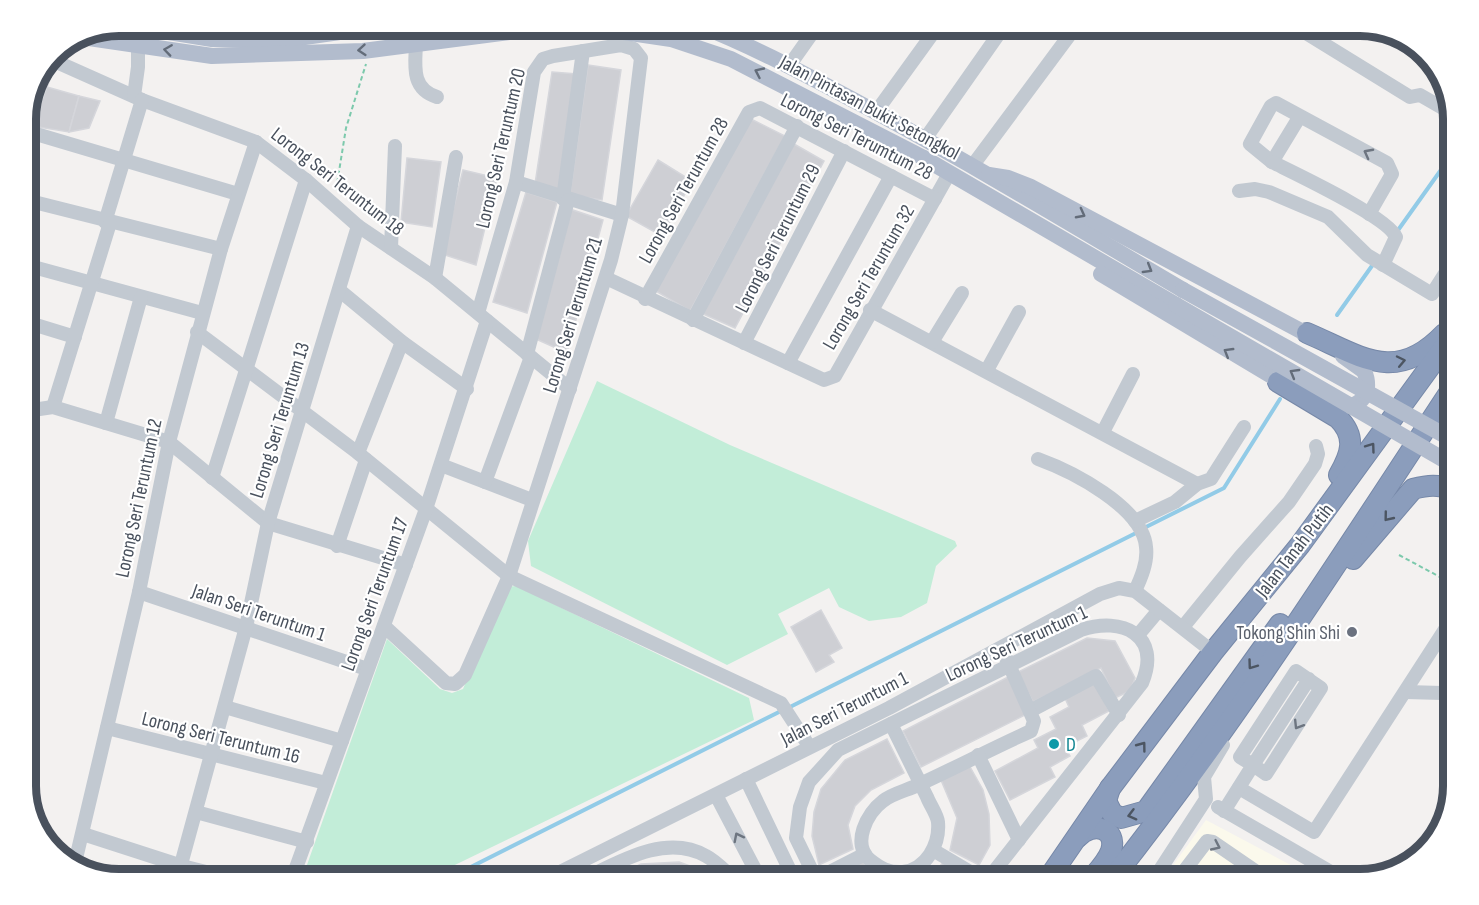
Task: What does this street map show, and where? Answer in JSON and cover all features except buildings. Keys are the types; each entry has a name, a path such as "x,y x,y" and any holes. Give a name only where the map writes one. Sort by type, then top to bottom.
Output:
{"highway":[{"path":"1307,333 1378,364 1417,357 1443,336"},
{"name":"Jalan Tanah Putih","path":"1055,869 1111,787 1213,651 1300,545 1443,349"},
{"path":"1278,382 1338,418 1346,426 1352,445 1346,463 1300,545"},
{"name":"Jalan Tanah Putih","path":"1120,869 1185,786 1236,715 1443,402"},
{"path":"1111,787 1106,801 1112,813 1121,818 1146,811 1308,583 1366,507 1389,485"},
{"path":"1317,595 1356,555 1413,489 1427,485 1443,486"},
{"path":"1078,837 1086,829 1096,827 1106,831 1112,840 1111,851 1098,869"}],"main road":[{"path":"192,36 212,39 277,41 314,36"},
{"path":"433,36 438,41"},
{"name":"Jalan Pintasan Bukit Setongkol","path":"97,39 212,56 370,50 477,36"},
{"name":"Jalan Pintasan Bukit Setongkol","path":"651,36 671,39 731,59 922,157 1180,298"},
{"name":"Jalan Pintasan Bukit Setongkol","path":"726,36 745,43 789,66 989,175 1008,178 1031,187 1307,333 1359,366 1368,383 1365,396 1356,405 1344,406 1278,382 946,179 922,157"},
{"path":"989,175 1180,298 1443,458"},
{"path":"1180,298 1443,435"}],"street":[{"path":"789,66 811,36"},
{"path":"876,112 932,36"},
{"path":"925,139 998,36"},
{"path":"973,165 1070,36"},
{"path":"1309,36 1410,97 1420,95 1442,108"},
{"path":"416,44 415,72 418,84 429,95 437,97"},
{"path":"53,407 91,283 123,162 138,98 138,45"},
{"name":"Lorong Seri Teruntum 20","path":"482,317 516,182 534,72 543,59 621,45 634,49 641,58"},
{"path":"485,482 530,355 566,199 583,51"},
{"name":"Lorong Seri Teruntum 21","path":"384,626 446,683 455,684 465,675 509,576 606,278 622,215 641,58"},
{"name":"Lorong Seri Teruntum 18","path":"59,63 138,98 256,142 306,180 358,226 435,278 570,389"},
{"path":"1369,214 1392,174 1387,163 1274,104 1250,141 1251,146 1272,162 1369,214 1395,234 1382,264"},
{"name":"Lorong Seri Terumtum 28","path":"760,108 935,199"},
{"name":"Lorong Seri Teruntum 28","path":"645,298 749,112 760,108"},
{"path":"1272,162 1300,116"},
{"path":"693,320 797,126"},
{"path":"36,134 123,162 238,194"},
{"name":"Lorong Seri Teruntum 12","path":"76,857 139,592 169,442 196,332 220,249 256,142"},
{"path":"391,248 395,146"},
{"name":"Lorong Seri Teruntum 29","path":"744,343 844,151"},
{"path":"435,278 456,157"},
{"path":"606,278 788,363 891,176"},
{"name":"Lorong Seri Teruntum 32","path":"788,363 824,380 835,376 870,310 946,179"},
{"path":"212,478 244,369 306,180"},
{"path":"516,182 622,215"},
{"path":"1239,191 1255,189 1269,192 1320,213 1336,223 1367,255 1432,294 1443,277"},
{"path":"36,203 220,249"},
{"name":"Lorong Seri Teruntum 13","path":"180,869 246,627 268,523 358,226"},
{"path":"36,268 202,313"},
{"path":"339,290 402,342 467,389"},
{"path":"932,342 962,293"},
{"path":"106,423 141,297"},
{"path":"870,310 987,370 1197,484"},
{"path":"987,370 1020,312"},
{"name":"Lorong Seri Teruntum 17","path":"296,869 467,389 482,317"},
{"path":"36,325 75,337"},
{"path":"196,332 362,457 509,576 785,708 809,746"},
{"path":"337,546 362,457 402,342"},
{"path":"1103,432 1133,374"},
{"path":"36,408 53,407 169,442 268,523 337,546 406,565"},
{"path":"1137,524 1175,502 1197,484 1211,479 1244,427"},
{"path":"1183,627 1289,502 1315,464 1318,454 1316,446"},
{"path":"1038,459 1083,479 1137,524 1147,546 1143,572 1135,591 1213,651"},
{"path":"441,465 532,500"},
{"name":"Jalan Seri Teruntum 1","path":"566,869 716,795 1001,648 1100,594 1119,588 1135,591"},
{"name":"Jalan Seri Teruntum 1","path":"139,592 367,669"},
{"path":"996,869 1142,683 1148,668 1148,653 1138,635 1159,610"},
{"name":"Lorong Seri Teruntum 1","path":"796,838 800,807 809,782 838,750 1081,630 1099,624 1126,627 1138,635"},
{"path":"1239,788 1314,832 1443,634"},
{"path":"883,869 865,854 862,838 866,819 883,800 1031,731 1034,721 1001,648"},
{"path":"1296,671 1321,688 1266,774 1253,765 1240,757 1296,671"},
{"path":"1030,711 1096,676 1119,715"},
{"path":"1406,692 1443,693"},
{"path":"225,707 342,741"},
{"path":"1160,869 1206,799 1204,777 1228,735 1236,715"},
{"path":"891,724 938,820 937,843 928,858 914,869"},
{"name":"Lorong Seri Teruntum 16","path":"107,728 326,783"},
{"path":"978,755 1019,840"},
{"path":"1224,811 1253,765"},
{"path":"746,778 789,869"},
{"path":"716,795 755,869"},
{"path":"1206,799 1326,869"},
{"path":"196,812 307,842"},
{"path":"82,834 169,869"},
{"path":"779,847 796,838 811,869"},
{"path":"1185,869 1207,841 1213,842 1253,869"},
{"path":"606,869 637,852 680,848 706,855 722,869"},
{"path":"933,850 965,869"},
{"path":"836,869 865,854"}],"path":[{"path":"334,204 346,128 370,50"},
{"path":"1399,555 1443,578"}],"shaded area":[{"path":"1206,820 1298,869 1170,869"}],"green space":[{"path":"597,381 730,445 955,541 957,546 936,566 927,603 901,617 869,621 839,607 829,588 778,614 788,634 727,665 531,566 528,541"},
{"path":"516,586 749,698 754,720 447,869 306,869 387,639 440,689 452,693 463,689 506,587"}],"waterway":[{"path":"1396,233 1443,167"},
{"path":"1337,315 1374,263"},
{"path":"1144,528 1224,488 1280,399"},
{"path":"788,708 1138,532"},
{"path":"467,869 781,711"}],"place":[{"name":"Tokong Shin Shi","path":"1352,632"},
{"name":"D","path":"1054,744"}]}
